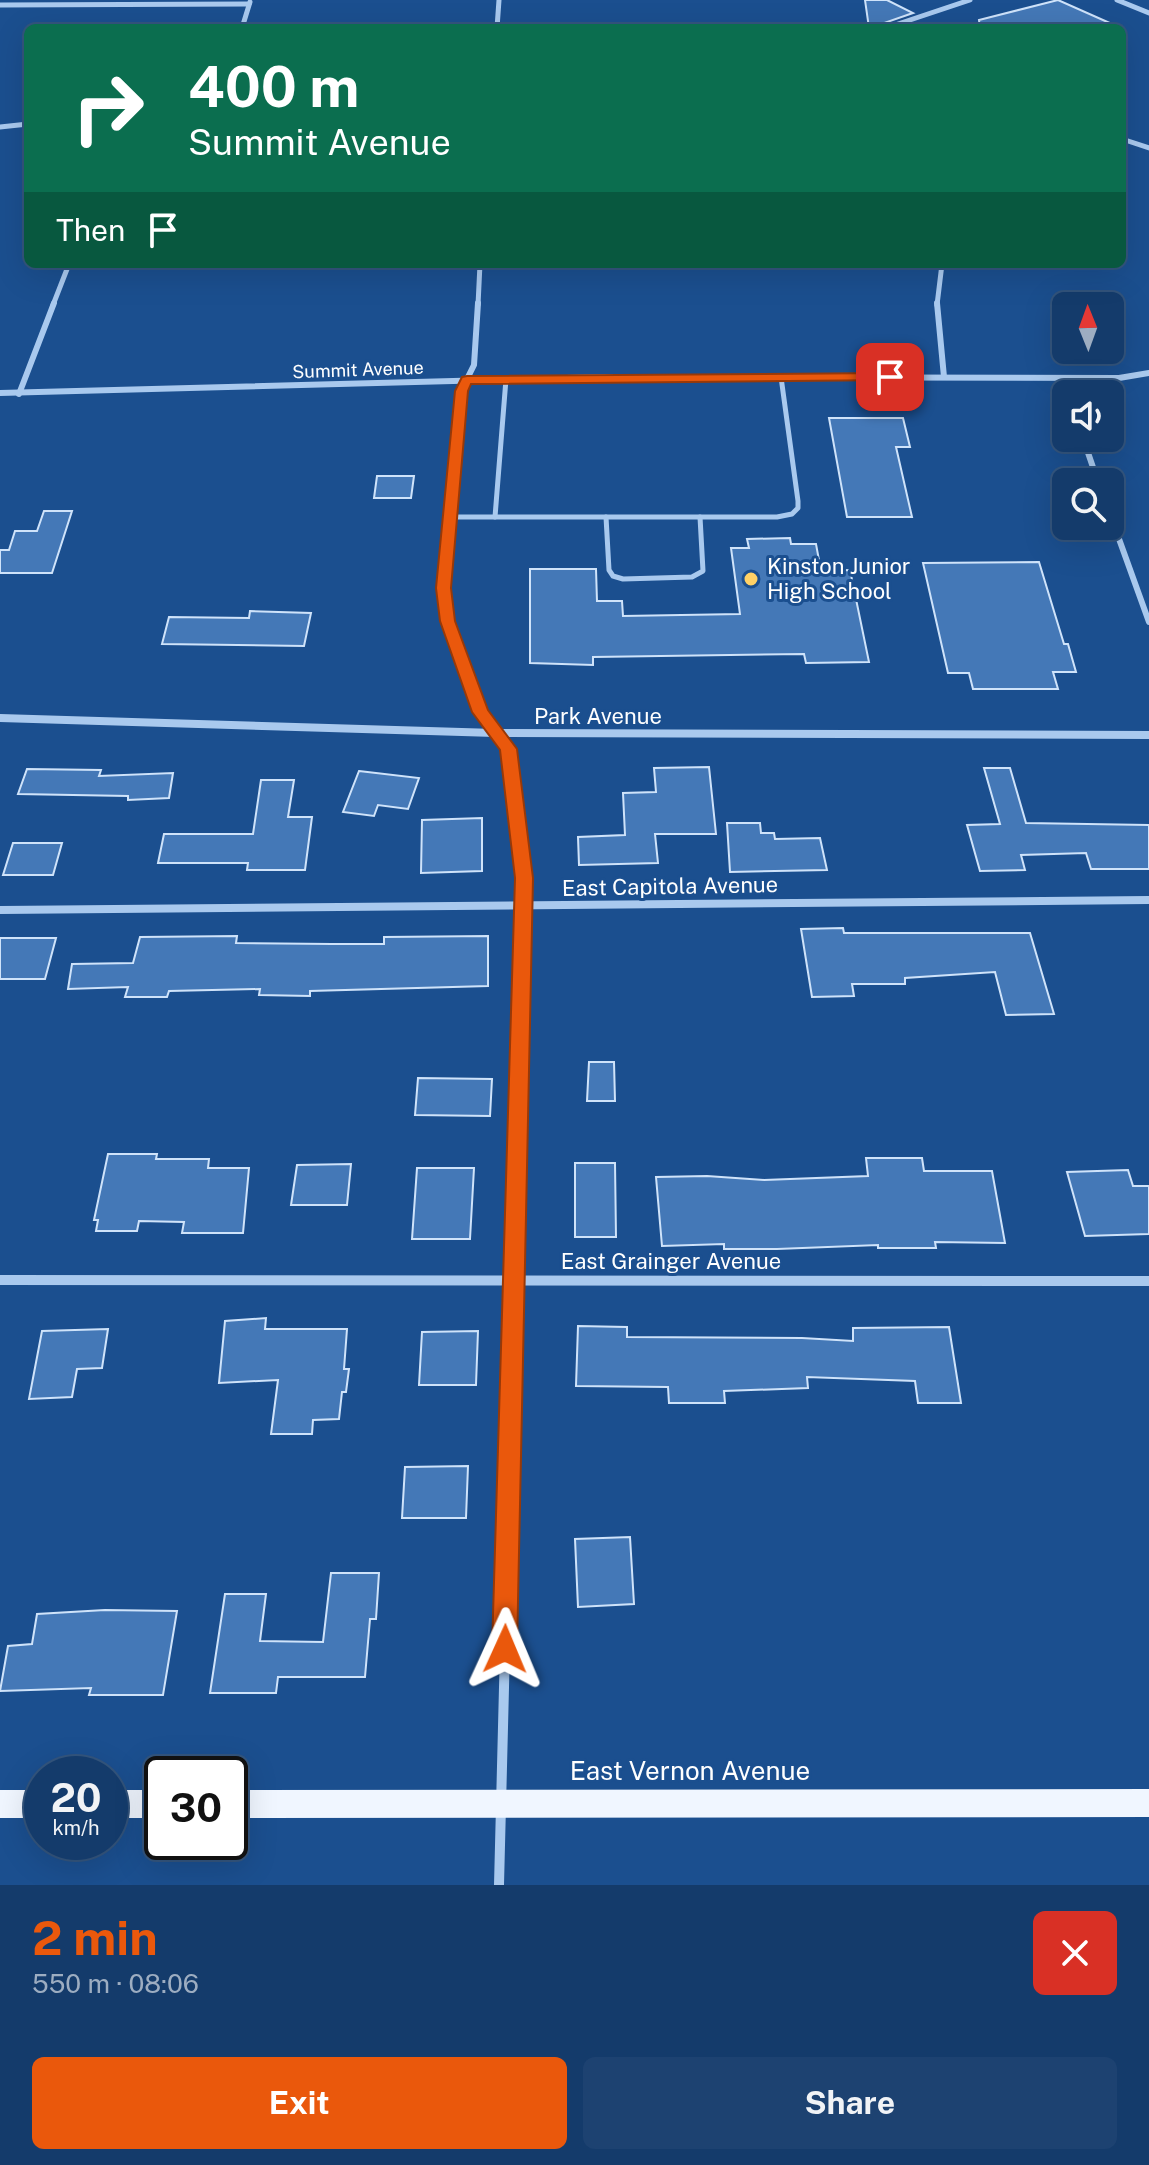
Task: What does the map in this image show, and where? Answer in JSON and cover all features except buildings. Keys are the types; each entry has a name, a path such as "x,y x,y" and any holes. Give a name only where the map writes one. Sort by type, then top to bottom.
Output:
{"main road":[{"name":"East Vernon Avenue","path":"248,1804 1149,1803"},
{"path":"0,1804 24,1804"}],"street":[{"path":"497,24 499,0"},
{"path":"898,24 970,0"},
{"path":"1117,0 1149,13"},
{"path":"0,5 250,2 243,24"},
{"path":"0,127 24,124"},
{"path":"1126,140 1149,148"},
{"path":"19,394 67,268"},
{"path":"480,268 474,365 461,391 443,588 447,621 480,712 508,749 524,878 499,1885"},
{"path":"942,268 937,304 944,377"},
{"name":"Summit Avenue","path":"0,393 506,379 1119,378 1149,373"},
{"path":"1119,540 1149,622"},
{"name":"Park Avenue","path":"0,718 495,733 1149,735"},
{"name":"East Capitola Avenue","path":"0,910 1149,900"},
{"name":"East Grainger Avenue","path":"0,1280 1149,1281"}],"lane":[{"path":"450,517 777,517 792,514 798,508 781,377"},
{"path":"495,517 506,379"},
{"path":"606,517 609,570 613,576 623,579 698,575 703,571 705,561 700,517"}],"place":[{"name":"Kinston Junior High School","path":"751,579"}],"route":[{"path":"505,1649 524,878 508,749 480,712 447,621 443,588 461,391 467,380 890,377"}]}
